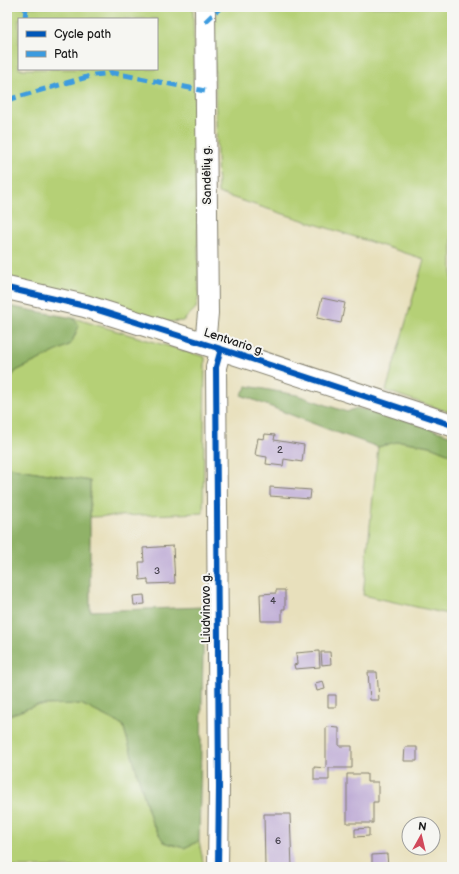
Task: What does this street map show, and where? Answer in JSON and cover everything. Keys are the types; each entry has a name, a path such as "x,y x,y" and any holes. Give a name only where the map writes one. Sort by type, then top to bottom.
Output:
{"main road":[{"name":"Lentvario g.","path":"7,288 85,306 452,425"}],"street":[{"name":"Sandėlių g.","path":"205,7 207,324 212,346"},
{"name":"Liudvinavo g.","path":"212,346 216,367 219,787 218,867"}],"green space":[{"path":"7,7 193,7 199,295 196,308 183,321 168,322 7,278"},
{"path":"213,7 452,7 452,413 386,391 424,259 218,193"},
{"path":"7,306 73,318 79,326 71,344 16,371 7,383"},
{"path":"73,318 205,357 203,513 90,517 90,481 7,467 7,383 16,371 71,344 79,326"},
{"path":"247,386 297,395 347,412 356,408 391,415 452,436 452,455 430,446 400,441 378,447 327,429 241,395"},
{"path":"399,441 430,446 452,455 452,615 363,595 378,447"},
{"path":"7,467 90,481 90,611 204,607 199,841 184,848 164,842 152,823 123,725 81,704 37,705 7,716"},
{"path":"81,704 123,725 152,823 164,842 184,848 199,841 204,867 7,867 7,716 37,705"}],"building":[{"path":"322,298 345,303 341,323 317,318"},
{"path":"265,434 275,435 274,440 304,445 302,462 284,459 283,466 266,464 267,457 255,455 258,438 264,439"},
{"path":"270,487 311,490 310,499 270,496"},
{"path":"173,546 175,583 148,584 148,579 140,580 139,562 144,562 143,548"},
{"path":"276,590 285,590 285,609 282,609 282,621 261,621 260,594 276,593"},
{"path":"144,595 145,604 134,605 133,596"},
{"path":"319,651 320,667 295,669 294,665 297,664 296,653"},
{"path":"321,652 330,652 331,664 322,665"},
{"path":"368,672 377,672 379,700 370,700"},
{"path":"323,681 325,689 317,691 315,683"},
{"path":"328,695 336,695 336,707 328,707"},
{"path":"326,727 339,728 339,746 352,746 352,768 329,768 329,780 314,780 314,767 326,768"},
{"path":"405,747 417,747 417,761 404,761"},
{"path":"347,774 367,774 367,782 378,782 378,802 373,802 373,823 347,823"},
{"path":"264,814 290,814 292,867 265,867"},
{"path":"369,828 369,836 355,837 355,829"},
{"path":"387,854 388,867 372,867 372,855"},
{"path":"366,864 367,867 348,867 348,865"}],"marked path":[{"path":"25,18 26,7"},
{"path":"205,22 221,7"},
{"path":"109,72 205,91"},
{"path":"7,100 94,75 113,73"}],"cycle path":[{"path":"7,288 85,306 452,425"},
{"path":"218,867 219,787 216,367 221,349"}]}
